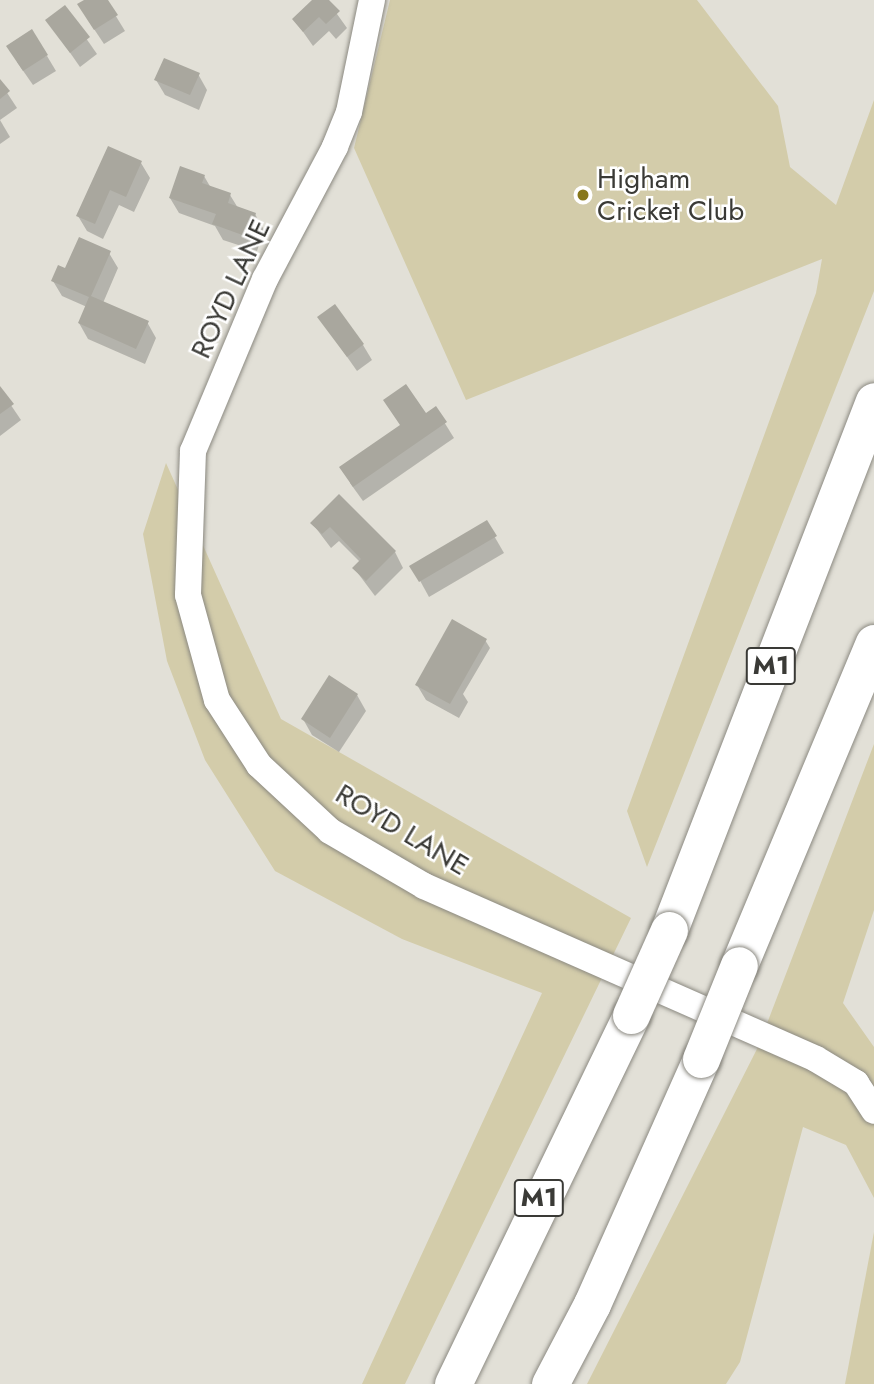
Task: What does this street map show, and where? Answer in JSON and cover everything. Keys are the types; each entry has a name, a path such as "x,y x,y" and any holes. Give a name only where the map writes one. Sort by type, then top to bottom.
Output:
{"highway":[{"name":"M1","path":"453,1384 552,1170 631,1015 669,930 874,401"},
{"path":"550,1384 592,1304 701,1059 874,643"}],"street":[{"name":"ROYD LANE","path":"372,0 339,136 265,279 194,451 188,596 217,700 259,765 330,831 424,886 816,1059 856,1083 874,1111"}],"shaded area":[{"name":"Higham Cricket Club","path":"390,0 697,0 778,106 790,167 836,205 874,100 874,291 647,867 627,811 816,293 822,259 466,400 354,148"},
{"path":"166,463 281,719 631,918 405,1384 362,1384 542,993 402,939 275,871 205,760 167,661 143,534"},
{"path":"874,744 874,910 843,1003 874,1047 874,1198 846,1145 803,1127 740,1362 726,1384 587,1384 758,1047"},
{"path":"874,1232 874,1384 845,1384"}],"building":[{"path":"84,0 108,0 118,15 94,30 77,4"},
{"path":"312,0 329,0 340,11 326,24 319,17 303,32 292,19"},
{"path":"65,5 90,37 70,53 45,20"},
{"path":"32,29 48,55 23,71 6,46"},
{"path":"164,58 200,73 190,95 154,80"},
{"path":"0,79 10,91 0,99"},
{"path":"108,146 142,161 126,197 110,190 95,224 76,216"},
{"path":"180,166 205,175 202,183 231,193 228,203 256,213 248,237 212,224 216,214 169,198"},
{"path":"79,237 111,251 91,296 149,321 136,349 78,323 89,297 51,281 58,265 65,268"},
{"path":"335,304 364,344 347,357 317,317"},
{"path":"406,384 426,413 436,406 447,422 353,487 339,467 400,425 383,400"},
{"path":"0,386 14,404 0,414"},
{"path":"339,494 396,551 366,581 352,568 361,559 330,527 322,534 310,523"},
{"path":"487,520 497,536 419,582 409,566"},
{"path":"452,619 487,639 450,704 415,685"},
{"path":"329,675 358,694 330,738 301,719"}],"place":[{"name":"Higham Cricket Club","path":"583,195"}]}
